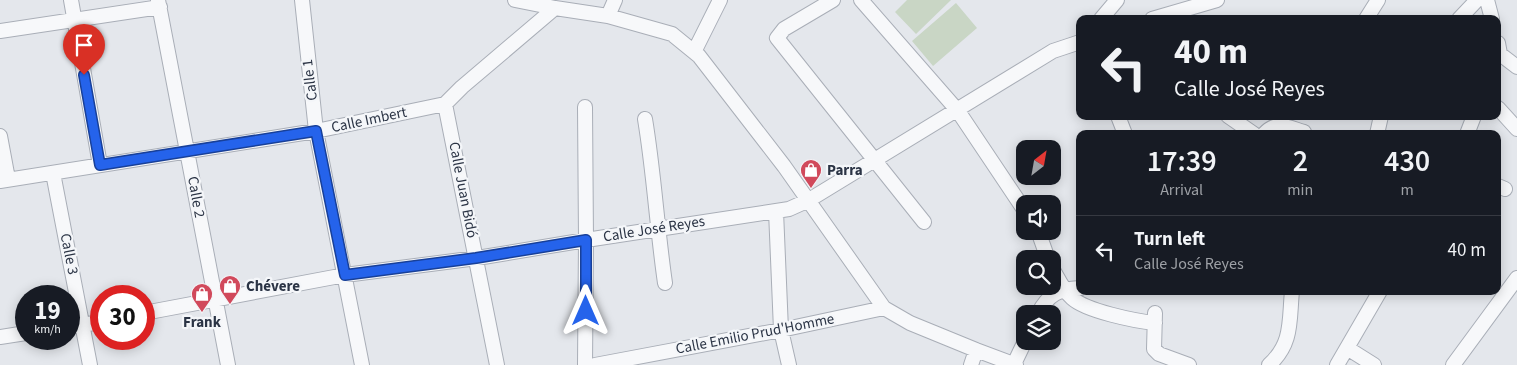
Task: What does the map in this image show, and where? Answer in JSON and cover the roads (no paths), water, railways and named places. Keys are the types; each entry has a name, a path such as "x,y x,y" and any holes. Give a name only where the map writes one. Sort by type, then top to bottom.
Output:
{"street":[{"path":"71,0 100,165"},
{"name":"Calle 1","path":"302,0 316,131 362,365"},
{"path":"515,0 608,16 672,34 694,52 784,166 884,308 910,323 1015,365 1021,350"},
{"path":"608,16 615,0"},
{"path":"694,52 720,0"},
{"path":"833,0 784,29 777,38 924,222"},
{"path":"861,0 958,111 1016,198"},
{"path":"1104,15 1117,0"},
{"path":"1174,15 1218,0"},
{"path":"1369,15 1378,0"},
{"path":"1463,15 1476,0"},
{"path":"1487,0 1491,15"},
{"path":"0,31 74,20 159,3"},
{"name":"Calle 2","path":"159,3 228,365"},
{"path":"445,104 462,87 555,8"},
{"name":"Calle José Reyes","path":"155,311 345,275 476,258 789,209 809,200 958,111 1053,51 1076,43"},
{"path":"1501,54 1517,67"},
{"name":"Calle Imbert","path":"4,180 316,131 445,104"},
{"name":"Calle Juan Bidó","path":"445,104 497,365"},
{"path":"585,108 585,365"},
{"path":"1501,111 1517,129"},
{"path":"646,119 665,283"},
{"path":"1234,120 1248,130"},
{"path":"1269,130 1274,126 1297,130"},
{"path":"0,136 4,180"},
{"name":"Calle 3","path":"53,173 70,285"},
{"path":"776,211 781,330 789,365"},
{"path":"1501,293 1508,282"},
{"path":"1061,284 1073,299 1089,308 1129,319 1155,318 1154,349 1189,365"},
{"path":"1042,305 1044,302 1064,289 1076,288"},
{"path":"1269,365 1281,353 1286,344 1292,295"},
{"path":"1337,365 1378,295"},
{"path":"1453,365 1499,295"},
{"name":"Calle Emilio Prud'Homme","path":"595,365 781,330 884,308"},
{"path":"0,337 15,335"},
{"name":"Calle 3","path":"80,337 90,365"},
{"path":"1347,348 1374,365"},
{"path":"971,365 976,350"}],"place":[{"name":"Parra","path":"811,189"},
{"name":"Chévere","path":"230,305"},
{"name":"Frank","path":"202,313"}]}
